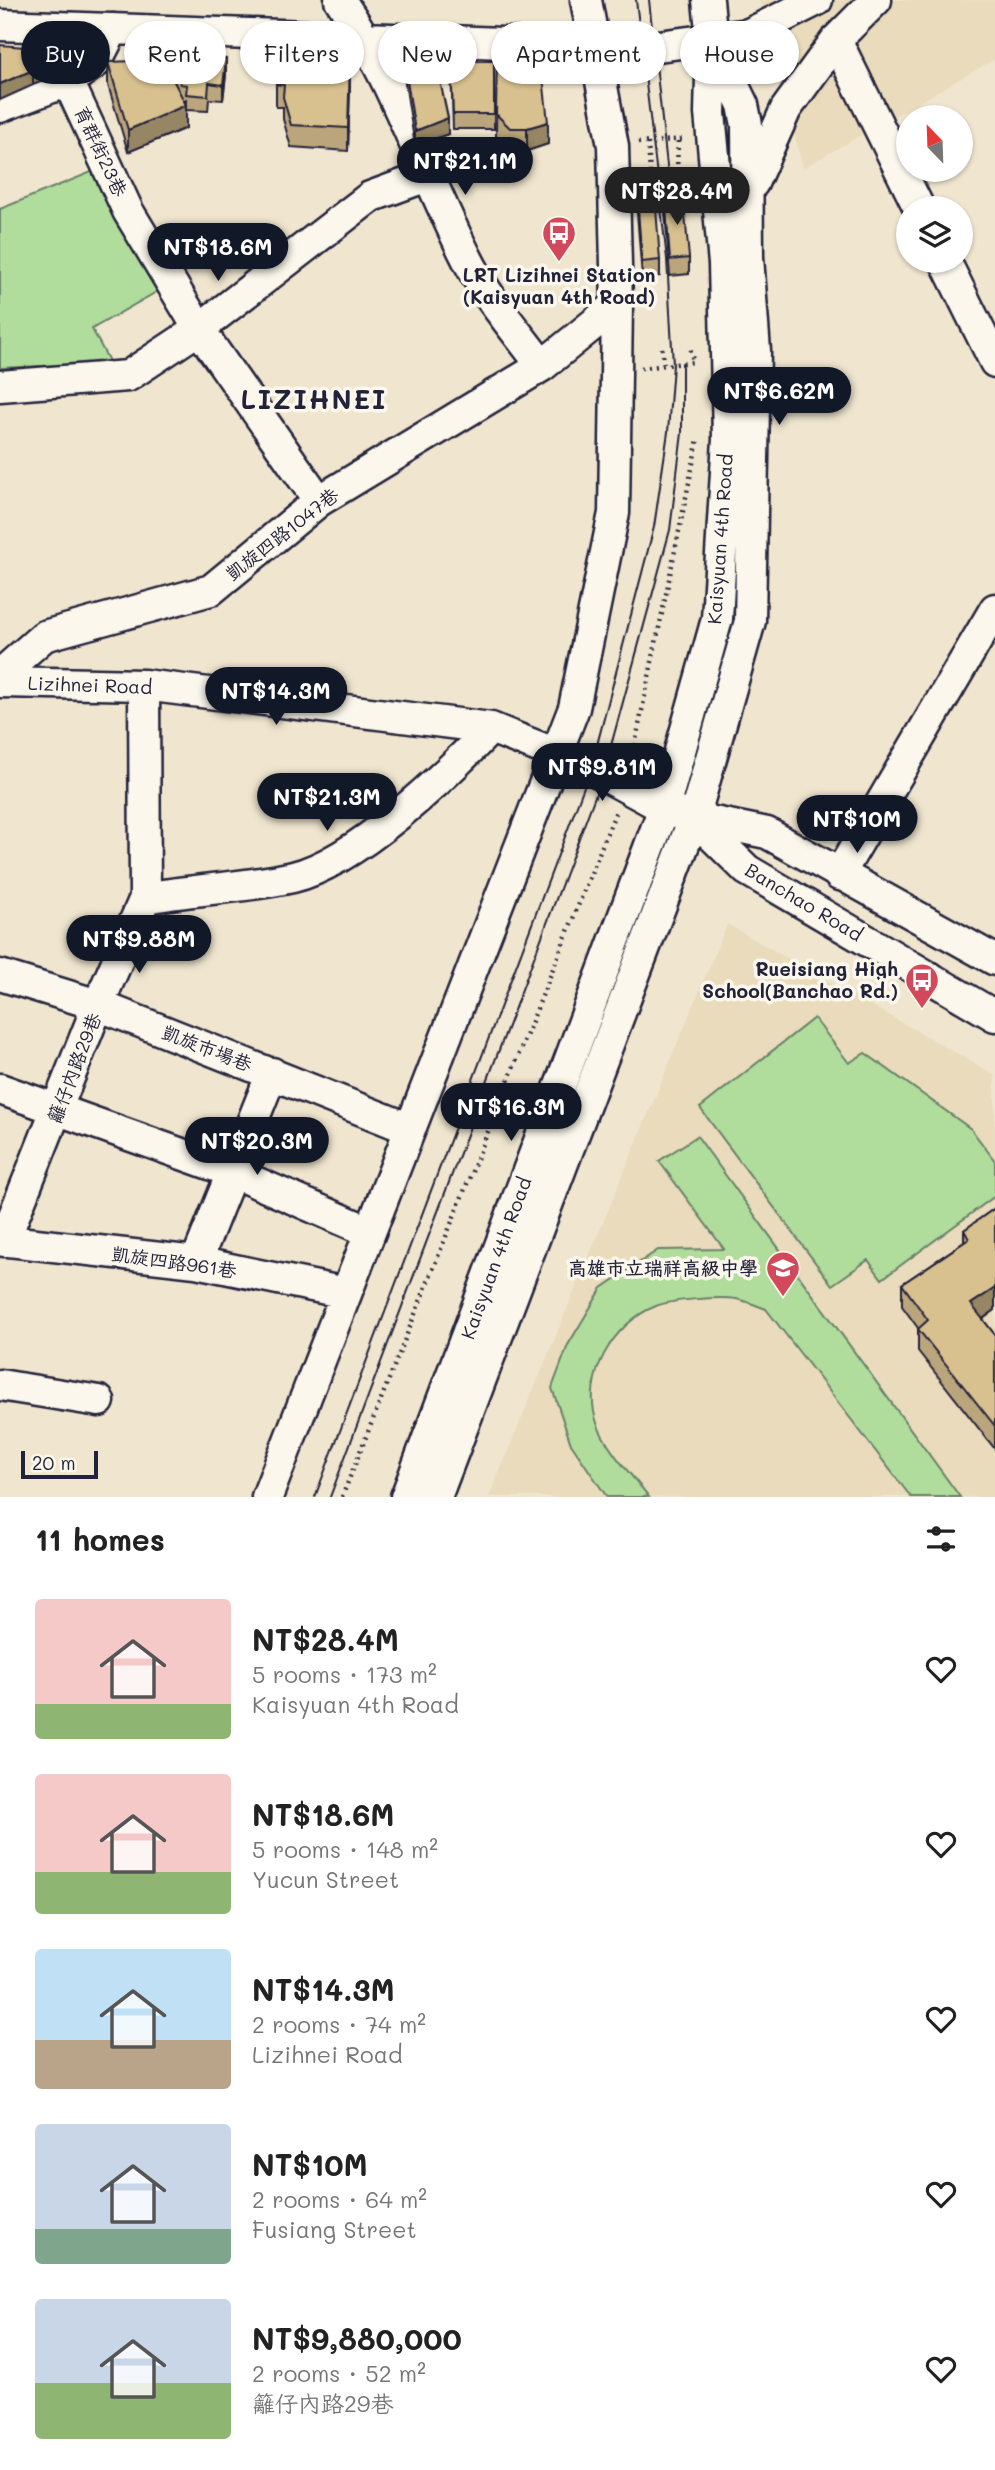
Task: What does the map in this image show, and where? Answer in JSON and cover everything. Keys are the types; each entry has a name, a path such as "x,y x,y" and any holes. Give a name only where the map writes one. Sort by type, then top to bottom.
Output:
{"street":[{"path":"340,0 368,40 427,176 473,270 542,366"},
{"path":"586,0 590,21"},
{"path":"708,0 710,21"},
{"path":"775,21 817,0"},
{"path":"750,190 786,109 836,40 876,0"},
{"path":"0,25 491,44"},
{"path":"110,35 113,29"},
{"path":"836,40 913,196"},
{"path":"0,107 60,84"},
{"name":"育群街23巷","path":"69,84 128,211 199,329 319,501"},
{"path":"267,1497 368,1231 557,757 574,708 614,513 617,305 613,146 602,84"},
{"name":"Kaisyuan 4th Road","path":"407,1497 664,807 718,619 728,439 724,264 710,113 711,84"},
{"name":"Kaisyuan 4th Road","path":"436,1497 694,818 750,621 755,351 748,257 750,190 747,125 743,106 733,84"},
{"path":"0,386 128,376 199,329 370,197 427,176"},
{"path":"951,273 995,362"},
{"name":"凱旋四路1047巷","path":"0,675 44,636 211,590 319,501 542,366 617,305"},
{"path":"839,874 995,609"},
{"name":"Lizihnei Road","path":"0,682 144,685 491,728 557,757 591,768 664,807 694,818"},
{"name":"籬仔內路29巷","path":"2,1241 58,1111 98,1005 145,898 144,685"},
{"path":"145,898 294,876 347,852 441,779 491,728"},
{"name":"Banchao Road","path":"694,818 767,833 995,960"},
{"name":"Banchao Road","path":"694,818 747,870 995,1016"},
{"name":"凱旋市場巷","path":"0,975 98,1005 410,1129"},
{"path":"196,1262 272,1073"},
{"path":"0,1089 232,1172 368,1231"},
{"name":"凱旋四路961巷","path":"2,1241 196,1262 346,1293"},
{"path":"0,1385 99,1401"}],"path":[{"path":"613,146 697,138"},
{"path":"677,171 678,140"},
{"path":"648,143 650,174"},
{"path":"616,370 693,362 690,345"},
{"path":"663,348 664,366"}],"shaded area":[{"path":"759,0 995,0 995,59 914,105 896,105 896,115 803,168 781,84 799,84 799,21 764,21"},
{"name":"高雄市立瑞祥高級中學","path":"727,924 995,1075 995,1497 489,1497"}],"green space":[{"path":"99,169 158,291 92,329 110,363 0,368 0,209"},
{"path":"814,1018 849,1063 865,1053 971,1129 995,1161 995,1196 882,1279 868,1260 832,1285 700,1108"},
{"path":"697,1136 960,1497 911,1497 766,1309 740,1300 719,1298 684,1300 656,1306 626,1325 604,1354 593,1388 597,1423 613,1452 649,1497 607,1497 571,1444 552,1388 568,1345 602,1288 658,1250 724,1249 659,1161"}],"building":[{"path":"0,45 21,47 21,75 0,84"},
{"path":"124,61 124,84 175,84 186,105 128,130 110,62"},
{"path":"477,61 491,61 494,114 453,114 452,84 477,84"},
{"path":"180,84 209,84 208,96 186,94 187,85"},
{"path":"276,84 349,84 348,128 291,125 283,97 284,85"},
{"path":"408,84 441,84 448,118 415,131"},
{"path":"496,84 544,84 548,122 527,128 510,128 496,114"},
{"path":"683,193 689,258 670,260 665,195"},
{"path":"655,195 660,260 642,262 637,197"},
{"path":"995,1208 995,1288 971,1304 995,1335 995,1426 918,1329 928,1320 902,1284 969,1239 964,1230"}],"tram line":[{"path":"315,1497 591,768 654,527 668,432 673,365 667,259 636,0"},
{"path":"649,0 668,175"},
{"path":"330,1497 603,775 670,530 682,433 682,363"}],"place":[{"name":"LRT Lizihnei Station (Kaisyuan 4th Road)","path":"559,263"},
{"name":"Rueisiang High School(Banchao Rd.)","path":"922,1010"},
{"name":"高雄市立瑞祥高級中學","path":"783,1298"}],"district":[{"name":"LIZIHNEI","path":"314,400"}]}
